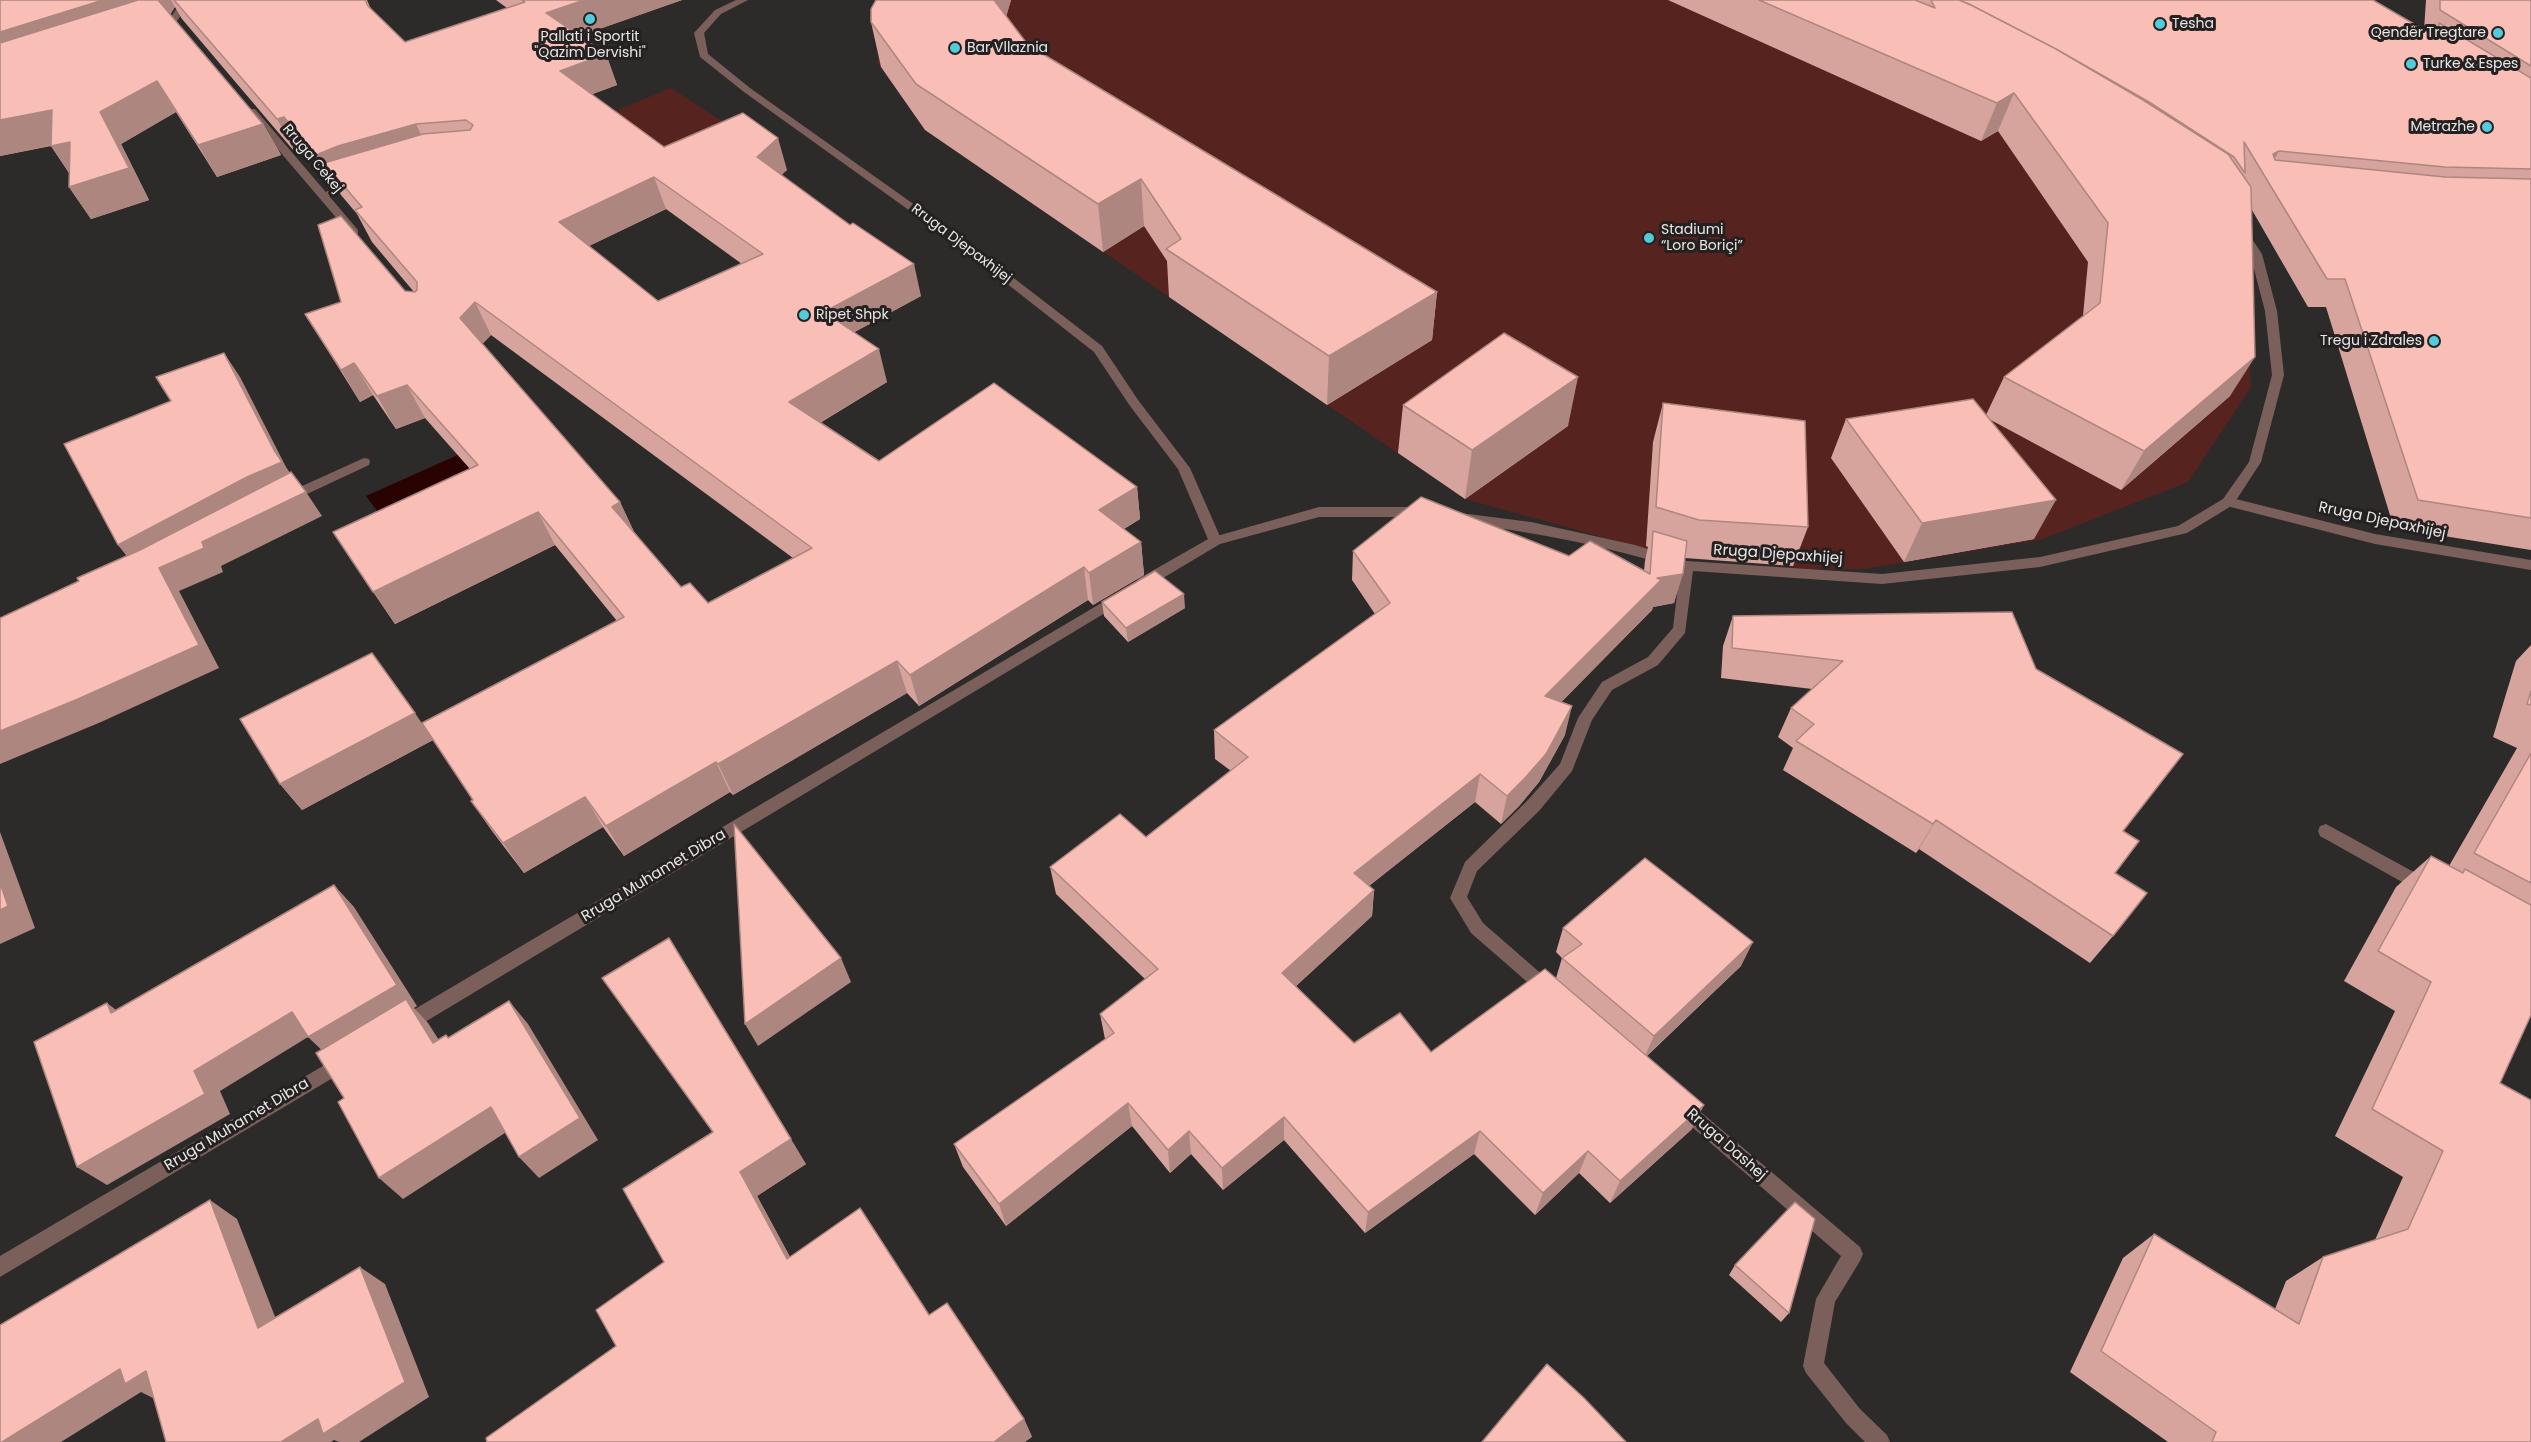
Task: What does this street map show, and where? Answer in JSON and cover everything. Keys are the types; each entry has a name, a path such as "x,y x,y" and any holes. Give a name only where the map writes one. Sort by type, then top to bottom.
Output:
{"street":[{"path":"145,28 177,23 187,0"},
{"name":"Rruga Djepaxhijej","path":"743,0 718,12 699,33 703,55 747,90 963,244 1098,349 1134,403 1184,468 1215,541"},
{"name":"Rruga Cekej","path":"241,98 361,239"},
{"path":"323,195 368,179"},
{"name":"Rruga Djepaxhijej","path":"1319,512 1435,514 1531,527 1635,550 1687,566 1882,579 2040,561 2108,548 2182,530 2228,502 2255,462 2278,375 2271,311 2256,254 2238,226"},
{"path":"270,506 364,462"},
{"name":"Rruga Djepaxhijej","path":"2228,502 2375,539 2531,565"},
{"name":"Rruga Muhamet Dibra","path":"391,1033 1215,541 1319,512"},
{"path":"1564,1004 1477,928 1458,898 1471,867 1533,806 1567,767 1585,718 1607,686 1653,662 1680,629 1687,566"},
{"path":"2326,831 2439,895"},
{"name":"Rruga Muhamet Dibra","path":"0,1267 360,1052"},
{"name":"Rruga Dashej","path":"1668,1095 1853,1254 1826,1299 1813,1366 1853,1416 1880,1442"}],"shaded area":[{"name":"Stadiumi “Loro Boriçi”","path":"906,0 1815,0 2246,286 2251,387 2188,482 2043,539 1864,569 1807,569 1653,551 1465,499 925,130 877,62"},
{"path":"671,88 743,135 663,170 593,120"},
{"path":"480,445 504,473 388,526 366,496"}],"building":[{"path":"0,0 103,0 0,32"},
{"path":"138,0 158,0 263,124 198,145 157,81 100,112 129,168 69,187 70,142 51,146 52,110 0,120 0,43"},
{"path":"174,0 365,0 368,6 405,42 525,2 522,0 584,0 546,13 606,54 560,71 664,147 743,113 778,138 757,157 850,225 853,223 914,264 824,312 879,349 789,402 879,461 994,383 1137,487 1099,510 1141,542 1089,573 1084,567 910,675 897,661 606,826 585,797 503,843 471,801 473,800 422,723 624,617 538,512 373,592 333,532 478,465 407,385 377,396 354,363 341,370 305,314 341,302 318,225 341,216 405,291 415,292 417,290 417,282 355,210 362,207 324,163 423,134 470,130 473,125 466,120 416,124 338,146 316,155 284,117 277,119","holes":["654,177 763,254 658,301 559,222","475,302 812,548 708,603 690,583 681,587 612,507 620,502 460,318"]},
{"path":"876,0 994,0 1028,45 1437,292 1329,356 1166,249 1181,239 1141,179 1098,204 916,84 871,22 871,9"},
{"path":"1759,0 1915,0 1935,8 1931,0 1959,0 2056,49 2143,100 2228,154 2251,187 2255,357 2144,451 2004,377 2100,303 2108,223 2014,93 1997,103"},
{"path":"1959,0 2373,0 2438,38 2439,23 2531,78 2531,169 2445,167 2279,151 2273,154 2275,160 2445,177 2531,179 2531,518 2418,500 2345,279 2327,279 2244,142 2245,173 2234,157 2149,102 2056,49"},
{"name":"Qendër Tregtare","path":"2440,0 2531,0 2531,66 2440,10"},
{"path":"1504,333 1578,377 1472,450 1403,405"},
{"path":"224,353 282,462 247,477 118,545 64,444 171,401 156,377"},
{"path":"1973,399 2056,500 1922,523 1846,419"},
{"path":"1663,403 1805,421 1808,527 1699,520 1656,507"},
{"path":"291,472 306,492 202,542 204,548 159,568 199,645 0,731 0,618 79,581 77,578 140,550"},
{"path":"1421,497 1569,556 1590,541 1650,574 1653,531 1687,541 1683,574 1657,578 1661,580 1545,696 1572,706 1546,754 1507,796 1480,774 1354,873 1374,890 1282,973 1354,1043 1400,1013 1431,1052 1545,969 1704,1105 1620,1181 1588,1151 1543,1193 1480,1131 1368,1212 1284,1117 1222,1168 1189,1131 1168,1150 1128,1103 999,1204 954,1144 1114,1033 1100,1014 1158,969 1050,867 1120,814 1146,837 1248,757 1214,730 1390,603 1353,551"},
{"path":"1155,571 1184,594 1126,628 1102,602"},
{"path":"2012,612 2036,669 2183,754 2123,831 2139,841 2115,873 2147,893 2113,936 1936,820 1933,824 1796,741 1814,724 1791,708 1843,661 1732,648 1733,616"},
{"path":"372,653 415,713 280,784 240,719"},
{"path":"2531,691 2531,705 2527,704"},
{"path":"2531,753 2531,883 2474,853"},
{"path":"734,824 841,958 745,1024"},
{"path":"2431,856 2463,873 2465,869 2531,905 2531,1015 2500,1083 2531,1100 2531,1442 2212,1442 2216,1432 2101,1351 2154,1234 2299,1324 2323,1257 2408,1229 2443,1151 2372,1109 2431,982 2378,951"},
{"path":"1645,858 1753,942 1654,1036 1562,958 1582,944 1563,928"},
{"path":"0,883 8,906 0,910"},
{"path":"334,885 397,985 308,1037 292,1012 194,1071 205,1094 77,1167 34,1042 107,1003 111,1013"},
{"path":"669,938 791,1139 740,1172 787,1259 860,1208 929,1315 947,1303 1024,1419 994,1442 487,1442 486,1438 616,1346 596,1310 664,1262 623,1189 713,1132 602,978"},
{"path":"406,999 433,1043 446,1035 448,1038 509,1001 580,1118 519,1157 491,1107 379,1178 338,1102 344,1098 316,1053"},
{"path":"210,1200 258,1328 360,1267 405,1382 323,1434 318,1419 281,1442 166,1442 146,1371 125,1384 120,1369 0,1442 0,1325"},
{"path":"1795,1202 1815,1219 1789,1313 1735,1265"},
{"path":"1547,1364 1584,1398 1626,1442 1482,1442"}],"place":[{"name":"Pallati i Sportit \"Qazim Dervishi\"","path":"590,19"},
{"name":"Tesha","path":"2160,24"},
{"name":"Qendër Tregtare","path":"2498,33"},
{"name":"Bar Vllaznia","path":"955,48"},
{"name":"Turke & Espes","path":"2411,64"},
{"name":"Metrazhe","path":"2487,127"},
{"name":"Stadiumi “Loro Boriçi”","path":"1649,238"},
{"name":"Ripet Shpk","path":"804,315"},
{"name":"Tregu i Zdrales","path":"2434,341"}]}
